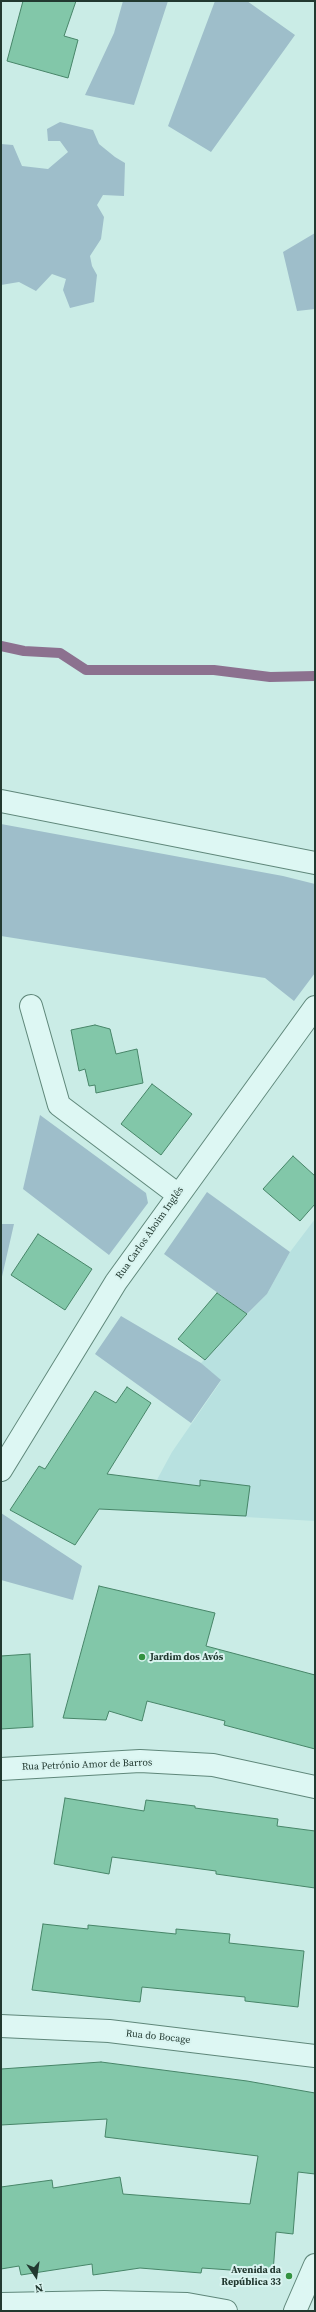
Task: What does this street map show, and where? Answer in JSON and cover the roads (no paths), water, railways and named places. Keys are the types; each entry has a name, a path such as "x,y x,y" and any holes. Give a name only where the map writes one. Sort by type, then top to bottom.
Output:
{"street":[{"path":"1,800 315,863"},
{"path":"31,1006 59,1105 177,1194"},
{"name":"Rua Carlos Aboim Inglês","path":"1,1470 116,1282 177,1194 315,1007"},
{"name":"Rua Petrónio Amor de Barros","path":"1,1769 140,1761 213,1765 315,1787"},
{"name":"Rua do Bocage","path":"1,2026 109,2032 315,2056"},
{"path":"295,2311 315,2265"},
{"path":"1,2304 104,2302 187,2304 226,2311"}],"waterway":[{"path":"1,646 24,651 60,653 86,670 214,670 270,677 315,676"}],"place":[{"name":"Jardim dos Avós","path":"142,1657"},
{"name":"Avenida da República 33","path":"289,2276"}]}
